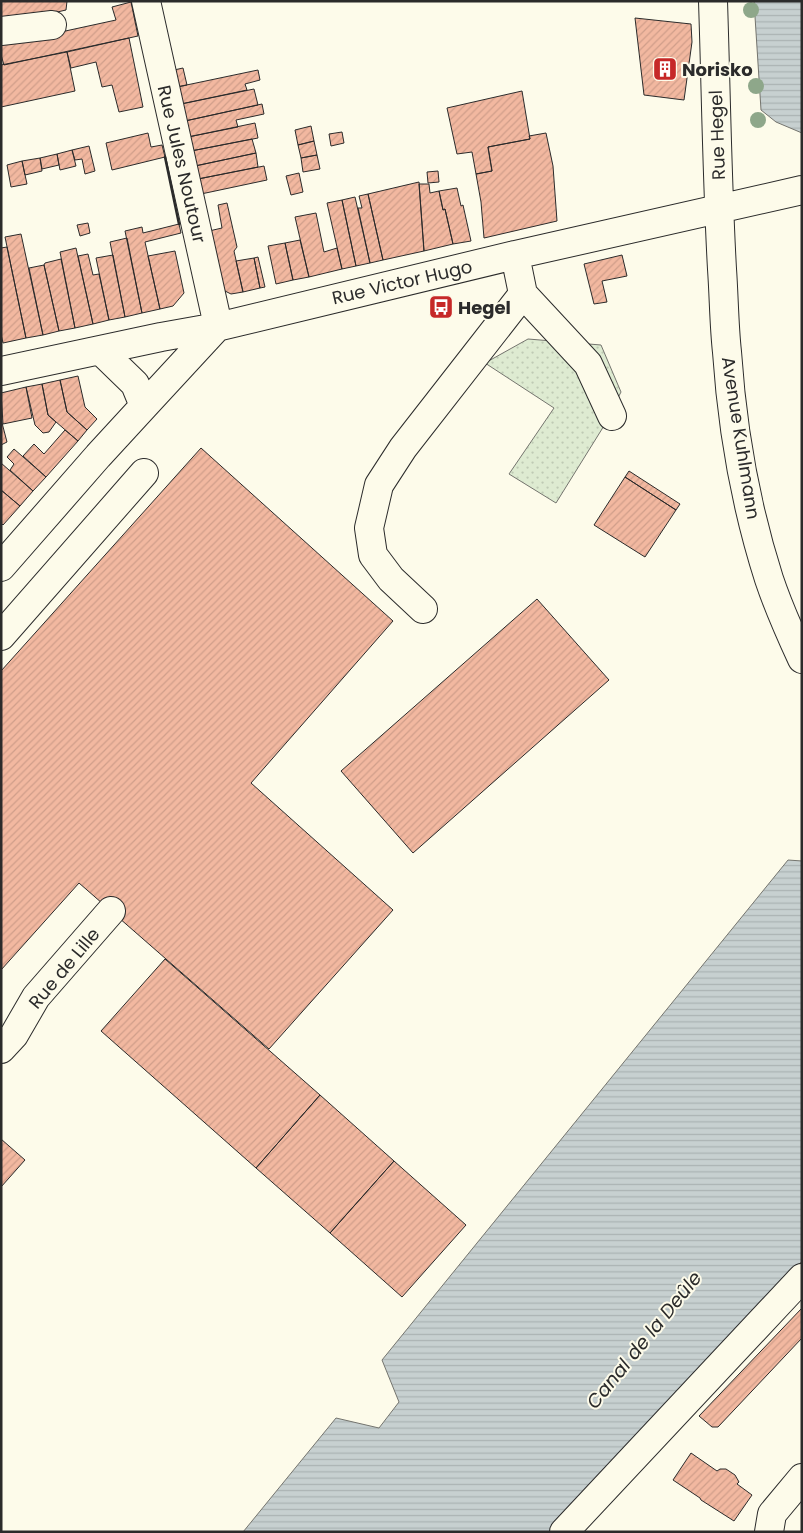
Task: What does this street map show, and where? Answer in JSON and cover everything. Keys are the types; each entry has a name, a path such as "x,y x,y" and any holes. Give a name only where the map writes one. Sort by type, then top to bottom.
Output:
{"street":[{"name":"Rue Jules Noutour","path":"146,1 217,327"},
{"name":"Rue Hegel","path":"713,1 719,210"},
{"path":"1,31 52,25"},
{"name":"Rue Victor Hugo","path":"1,371 161,336 217,327 515,255 802,190"},
{"name":"Avenue Kuhlmann","path":"719,210 727,354 740,454 755,530 769,579 802,659"},
{"path":"515,255 523,294 588,364 612,416"},
{"path":"423,609 391,579 373,555 369,528 379,485 403,448 523,294"},
{"path":"1,567 98,456 217,327"},
{"path":"100,350 135,384 144,406"},
{"path":"1,636 144,473"},
{"name":"Rue de Lille","path":"1,1049 14,1035 36,997 111,911"},
{"path":"564,1532 802,1278"},
{"path":"768,1532 772,1514 802,1478"}],"green space":[{"path":"528,339 601,345 621,392 602,429 556,503 509,474 554,408 485,363"}],"water":[{"path":"754,1 802,1 802,133 776,122 761,110"},
{"name":"Canal de la Deûle","path":"788,860 802,861 802,1261 549,1532 243,1532 336,1418 379,1428 399,1402 382,1360"}],"building":[{"path":"1,1 67,1 66,10 44,15 1,20"},
{"path":"131,2 138,36 4,65 1,45 116,20 112,7"},
{"name":"Norisko","path":"635,18 691,24 692,42 684,100 644,95"},
{"path":"129,38 143,107 119,112 112,85 102,87 96,62 71,68 67,52"},
{"path":"67,52 75,91 1,107 1,65"},
{"path":"183,68 187,85 177,87 174,70"},
{"path":"258,70 260,80 245,84 247,90 181,104 177,87"},
{"path":"254,89 258,105 185,121 181,104"},
{"path":"522,91 530,139 488,147 492,171 476,174 472,152 457,154 447,108"},
{"path":"262,104 264,114 236,120 238,127 188,137 185,121"},
{"path":"255,123 258,138 191,151 188,137"},
{"path":"311,126 314,141 298,145 295,130"},
{"path":"342,132 344,143 331,146 329,134"},
{"path":"148,133 151,147 162,145 165,157 112,170 106,143"},
{"path":"546,133 553,166 557,221 484,238 476,174 492,171 488,147 530,139 529,136"},
{"path":"252,139 256,153 195,166 191,151"},
{"path":"314,141 317,155 301,158 298,145"},
{"path":"89,146 95,171 85,174 82,159 75,160 72,150"},
{"path":"72,150 76,166 60,170 57,154"},
{"path":"256,153 258,167 198,179 195,166"},
{"path":"57,154 59,165 42,169 40,158"},
{"path":"317,155 320,169 303,172 301,158"},
{"path":"40,158 42,171 25,175 22,161"},
{"path":"22,161 27,184 11,187 7,165"},
{"path":"264,166 267,180 201,194 198,179"},
{"path":"438,171 439,182 428,183 427,172"},
{"path":"299,173 303,192 291,195 286,176"},
{"path":"419,182 424,251 383,260 368,194"},
{"path":"419,184 429,184 430,193 439,191 453,244 424,251"},
{"path":"457,188 471,241 453,244 439,191"},
{"path":"368,194 383,260 370,263 358,208 362,208 359,196"},
{"path":"355,197 370,263 356,266 342,200"},
{"path":"342,200 356,266 342,269 327,203"},
{"path":"227,203 237,247 234,251 243,292 231,294 221,289 209,231 222,228 218,205"},
{"path":"316,213 324,252 337,248 342,269 309,277 295,217"},
{"path":"88,223 90,233 80,236 77,225"},
{"path":"179,224 181,233 145,242 160,309 142,313 125,231 142,227 143,233"},
{"path":"21,234 43,335 26,338 5,237"},
{"path":"127,238 142,313 125,317 110,242"},
{"path":"300,240 309,277 293,280 285,243"},
{"path":"285,243 293,280 276,284 268,246"},
{"path":"7,247 26,338 3,343 1,334 1,248"},
{"path":"76,248 93,324 75,328 60,252"},
{"path":"175,251 184,293 173,306 160,309 148,256"},
{"path":"88,254 93,275 99,274 109,320 93,324 78,256"},
{"path":"113,255 125,317 109,320 96,258"},
{"path":"622,255 627,276 602,281 607,302 594,304 584,264"},
{"path":"258,257 265,287 260,288 254,258"},
{"path":"254,258 260,288 243,292 236,261"},
{"path":"61,259 75,328 59,331 44,265 45,263"},
{"path":"44,265 59,331 43,335 29,268"},
{"path":"78,376 85,407 97,419 87,430 67,412 60,380"},
{"path":"60,380 67,412 87,430 78,441 48,415 42,384"},
{"path":"42,384 48,415 56,422 49,432 43,433 35,425 26,387"},
{"path":"26,387 32,418 3,424 1,393"},
{"path":"1,419 7,442 1,445"},
{"path":"65,430 78,441 46,477 23,456 34,444 44,454"},
{"path":"201,448 393,621 251,783 393,910 269,1049 79,883 1,970 1,671"},
{"path":"14,449 46,477 33,491 10,470 14,464 7,457"},
{"path":"1,463 33,491 20,506 1,490"},
{"path":"629,471 680,504 676,510 625,477"},
{"path":"625,477 676,510 645,557 594,525"},
{"path":"1,490 20,506 3,525 1,523"},
{"path":"537,599 609,680 413,853 341,771"},
{"path":"165,959 320,1095 256,1168 101,1031"},
{"path":"320,1095 394,1161 330,1233 256,1168"},
{"path":"1,1139 25,1160 1,1187"},
{"path":"394,1161 466,1225 402,1297 330,1233"},
{"path":"802,1308 802,1338 718,1427 712,1427 699,1416"},
{"path":"691,1453 717,1471 726,1469 735,1475 739,1482 737,1484 752,1495 734,1521 673,1480"}],"wall":[{"path":"165,157 179,224"}],"place":[{"name":"Norisko","path":"665,69"},
{"name":"Hegel","path":"441,307"}]}
